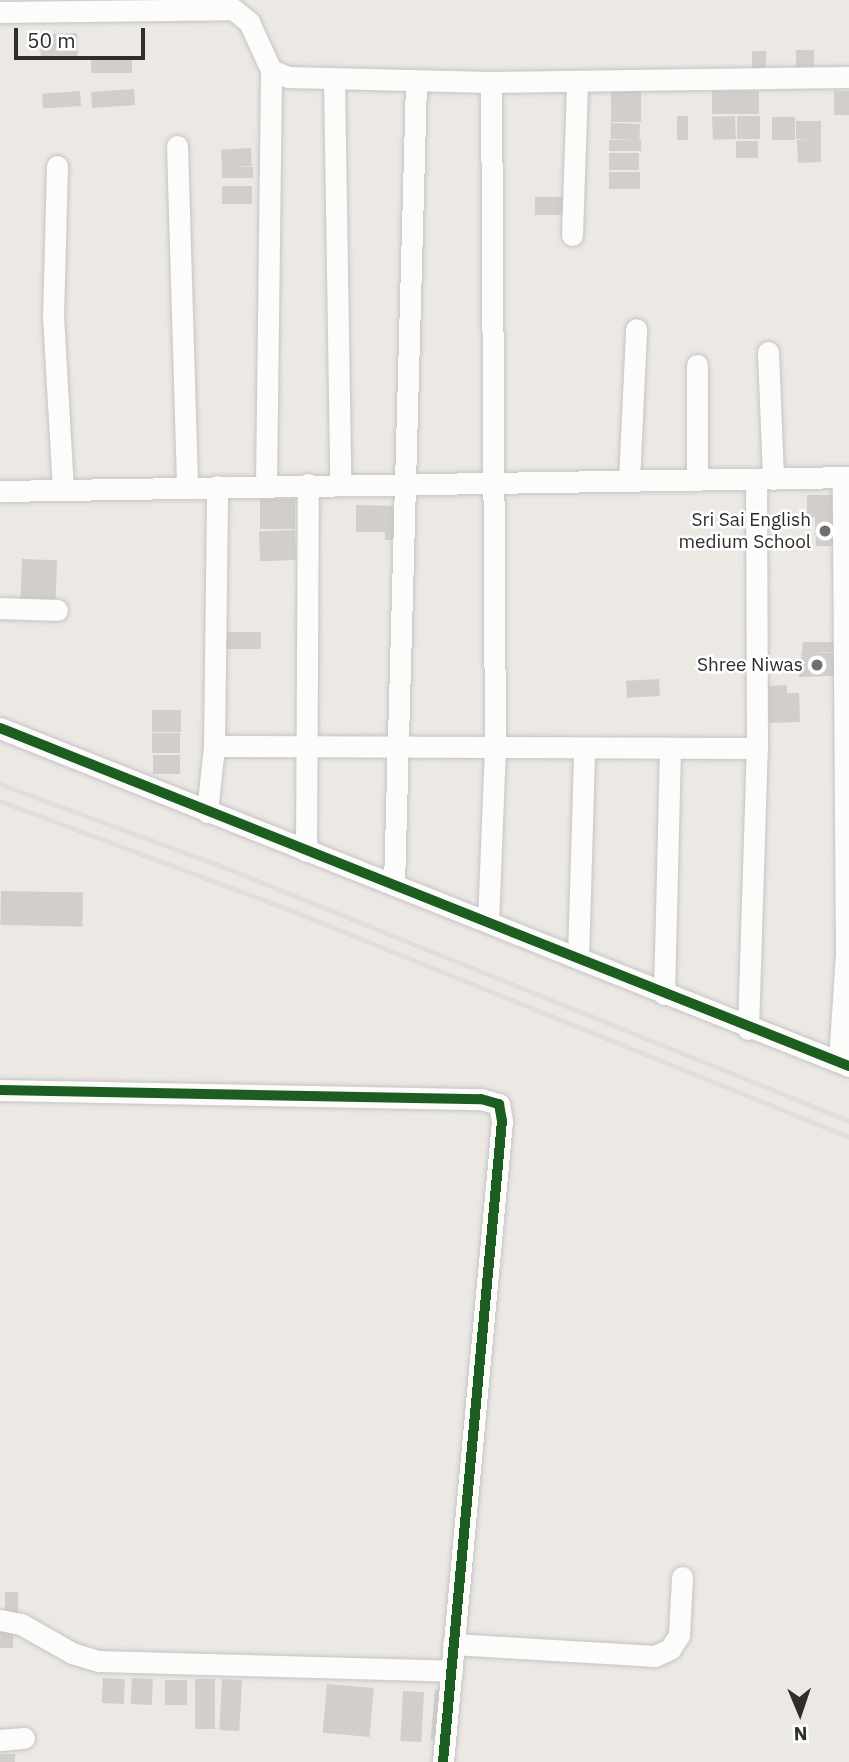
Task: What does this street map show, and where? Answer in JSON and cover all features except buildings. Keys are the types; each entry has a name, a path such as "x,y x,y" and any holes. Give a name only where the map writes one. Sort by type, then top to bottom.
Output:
{"street":[{"path":"0,12 233,9 249,23 271,70 266,485"},
{"path":"271,70 288,77 416,82 849,76"},
{"path":"334,79 340,483"},
{"path":"572,235 577,81"},
{"path":"394,885 416,82"},
{"path":"488,922 495,750 491,82"},
{"path":"177,146 187,487"},
{"path":"57,166 53,316 63,490"},
{"path":"629,480 636,329"},
{"path":"748,1029 768,352"},
{"path":"697,365 697,480"},
{"path":"0,491 340,483 846,477 844,1064 748,1029 578,958 0,728"},
{"path":"306,851 308,484"},
{"path":"207,812 214,746 218,486"},
{"path":"0,608 57,610"},
{"path":"214,746 584,751 757,748"},
{"path":"578,958 584,751"},
{"path":"664,994 670,751"},
{"path":"0,1090 481,1099 499,1104 502,1121 443,1762"},
{"path":"453,1644 655,1656 670,1649 679,1635 682,1577"},
{"path":"0,1620 21,1624 72,1653 99,1661 452,1671"},
{"path":"0,1740 24,1738"}],"railway":[{"path":"0,784 231,870 849,1121"},
{"path":"0,801 295,912 849,1137"}],"cycle path":[{"path":"0,728 849,1066"},
{"path":"0,1090 481,1099 499,1104 502,1121 443,1762"}],"place":[{"name":"Sri Sai English medium School","path":"825,531"},
{"name":"Shree Niwas","path":"817,665"}]}
